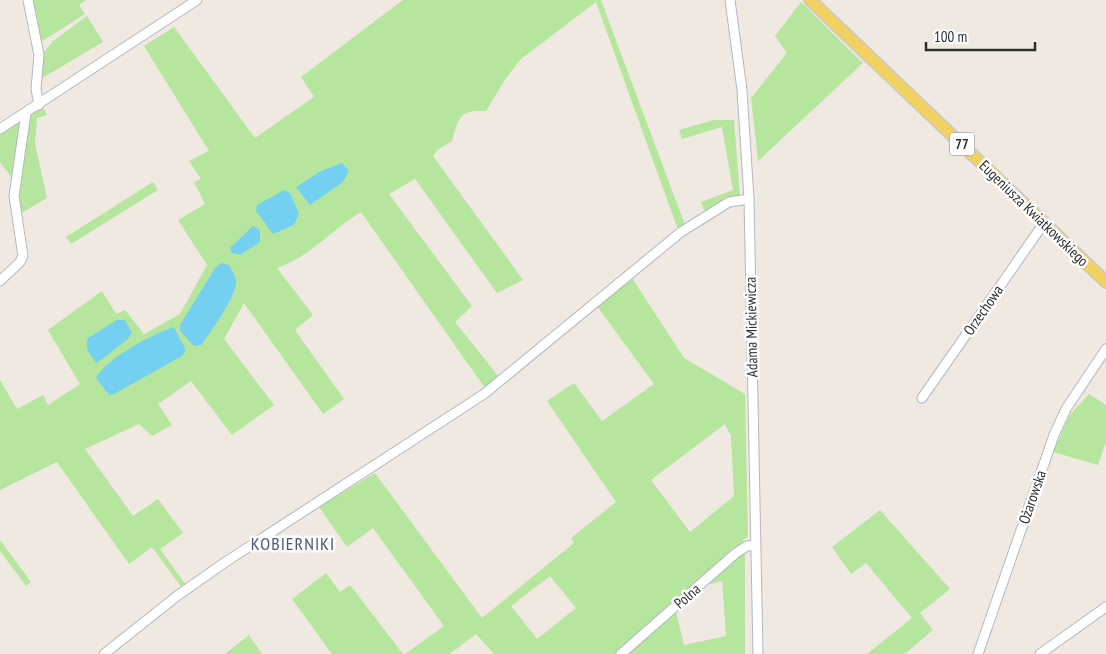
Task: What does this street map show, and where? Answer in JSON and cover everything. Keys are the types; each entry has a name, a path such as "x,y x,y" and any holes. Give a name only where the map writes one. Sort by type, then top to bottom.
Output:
{"main road":[{"name":"Eugeniusza Kwiatkowskiego","path":"810,0 1106,282"}],"street":[{"path":"28,0 39,55 36,89 38,105"},
{"path":"0,130 197,0"},
{"name":"Adama Mickiewicza","path":"730,0 741,82 749,199 758,654"},
{"path":"0,281 20,262 23,256 14,196 26,113"},
{"path":"104,654 224,563 484,394 681,232 728,202 749,199"},
{"name":"Orzechowa","path":"922,398 1044,223"},
{"name":"Ożarowska","path":"978,654 1054,435 1066,409 1106,349"},
{"name":"Polna","path":"621,654 736,553 747,546 755,545"},
{"path":"1040,654 1105,606"}],"green space":[{"path":"32,0 86,0 79,5 85,14 41,42"},
{"path":"403,0 601,0 685,225 678,230 596,2 521,59 506,78 486,111 465,114 456,126 452,141 437,150 433,156 523,280 497,293 415,179 389,194 472,306 455,322 499,377 485,388 361,212 300,257 277,268 313,315 295,330 344,399 323,414 244,303 224,339 274,405 232,435 191,381 158,404 172,425 152,436 139,424 85,449 133,516 158,499 183,533 160,549 186,585 182,588 152,547 129,564 57,462 0,490 0,380 17,409 43,395 48,405 80,384 48,330 102,291 116,314 125,310 144,334 180,314 207,265 178,220 205,204 194,182 201,179 189,161 209,151 144,46 174,27 255,138 314,97 301,77"},
{"path":"801,2 863,63 758,161 751,98 787,53 775,36"},
{"path":"87,16 103,42 39,80 40,57 53,41"},
{"path":"42,106 47,115 37,118 35,144 47,198 18,215 16,196 28,114"},
{"path":"23,119 14,181 0,162 0,133"},
{"path":"714,120 734,120 740,198 705,212 701,202 733,190 722,127 682,139 679,130"},
{"path":"153,182 158,190 71,244 66,237"},
{"path":"632,278 684,358 745,394 748,537 743,540 744,546 700,580 616,654 494,654 476,634 450,654 405,654 444,626 373,528 347,547 319,507 375,473 482,618 574,543 571,538 616,502 547,401 574,383 602,421 654,384 597,306","holes":["725,424 731,436 734,496 690,532 651,480","550,576 576,608 537,639 511,606"]},
{"path":"1089,394 1106,405 1106,442 1098,465 1053,452 1069,416"},
{"path":"880,510 950,589 920,613 933,630 905,654 867,654 912,618 866,563 851,574 832,547"},
{"path":"0,540 31,582 26,586 0,551"},
{"path":"741,554 745,554 745,654 628,654 676,612 684,645 726,636 722,581 706,585"},
{"path":"326,573 340,592 350,585 403,654 332,654 292,599"},
{"path":"249,635 262,654 225,654"}],"water":[{"path":"342,163 349,171 343,182 310,205 296,187 321,171"},
{"path":"284,190 290,193 299,214 294,225 273,234 256,211 257,205"},
{"path":"253,226 260,230 260,242 240,255 232,253 230,248"},
{"path":"221,263 229,265 236,280 236,286 224,311 205,340 201,345 194,346 180,331 180,325 215,268"},
{"path":"117,320 125,320 132,333 128,339 97,363 87,349 88,338"},
{"path":"174,327 186,350 182,356 109,395 96,378 101,371 119,355"}],"district":[{"name":"KOBIERNIKI","path":"293,543"}]}
